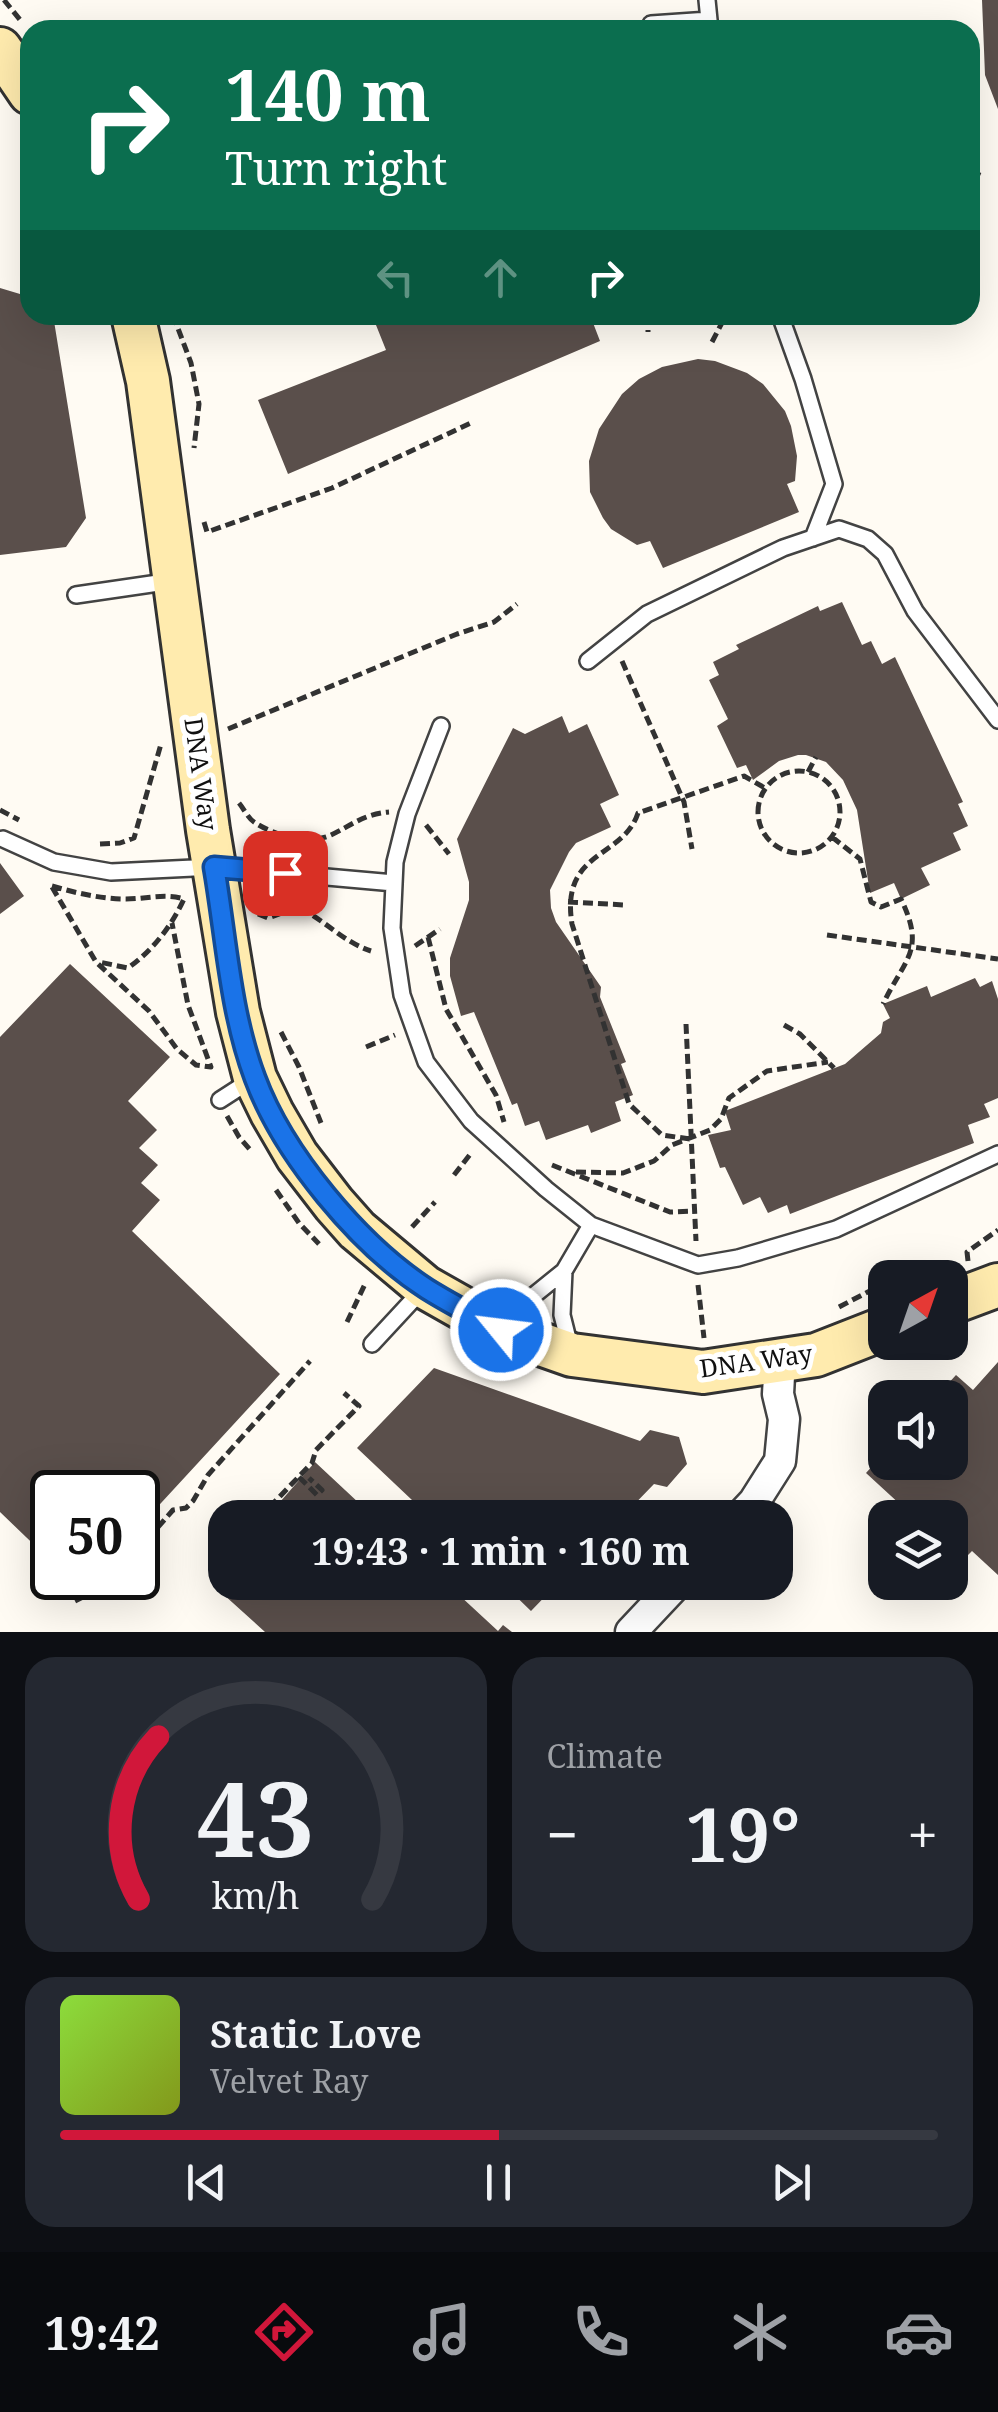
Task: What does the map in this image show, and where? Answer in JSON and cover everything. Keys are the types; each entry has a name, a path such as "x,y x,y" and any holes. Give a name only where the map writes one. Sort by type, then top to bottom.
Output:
{"main road":[{"name":"DNA Way","path":"135,325 148,381 214,867 238,1012 237,1089 358,1230 425,1287 501,1330 572,1355 702,1372 816,1354 868,1334"}],"street":[{"path":"755,1500 780,1461 784,1419 778,1394 780,1358"},
{"path":"631,1632 661,1600"}],"lane":[{"path":"784,325 834,484 813,538"},
{"path":"588,661 648,614 784,548 839,529 868,539 886,554 915,611 998,720"},
{"path":"76,595 176,581"},
{"path":"441,726 406,814 395,862 392,928 402,995 426,1062 487,1138 591,1225 698,1265 738,1258 836,1229 998,1154"},
{"path":"3,839 54,862 111,872 214,867 394,883"},
{"path":"501,1330 564,1271 591,1225"},
{"path":"564,1271 562,1314 572,1355"},
{"path":"372,1344 425,1287"}],"path":[{"path":"4,0 14,62"},
{"path":"176,325 199,404 193,460"},
{"path":"648,325 648,332"},
{"path":"712,342 721,325"},
{"path":"204,518 206,532 332,488 473,422"},
{"path":"228,729 494,622 517,604"},
{"path":"621,658 683,798 692,849"},
{"path":"100,844 134,838 161,746 159,728"},
{"path":"808,772 816,757"},
{"path":"808,772 821,777 838,799 839,824 832,837 805,854 778,848 768,840 757,814 765,788 784,773 808,772"},
{"path":"690,1139 662,1135 629,1104 568,902 581,870 634,826 638,813 744,776 765,788"},
{"path":"0,810 22,822"},
{"path":"251,820 274,831 310,840 328,836 369,814 392,812"},
{"path":"424,822 449,854"},
{"path":"832,837 860,858 871,902 882,907 902,899 915,934 904,968 883,1004"},
{"path":"96,962 128,968 146,955 172,923 184,899 174,895 127,899 81,895 52,886 96,962 149,1010 177,1049 196,1066 211,1067 188,1006 172,923"},
{"path":"568,902 625,905"},
{"path":"250,904 268,918"},
{"path":"259,927 268,918 298,908 321,918 350,944 371,950"},
{"path":"413,947 440,929"},
{"path":"827,935 998,960"},
{"path":"428,937 451,1018 496,1095 504,1123"},
{"path":"439,1022 451,1018"},
{"path":"274,1022 299,1067 322,1126"},
{"path":"686,1024 696,1246"},
{"path":"784,1025 800,1034 834,1068"},
{"path":"366,1048 396,1035"},
{"path":"695,1211 670,1212 569,1172 623,1173 654,1161 672,1145 710,1130 722,1120 729,1098 767,1071 828,1062"},
{"path":"454,1175 472,1152"},
{"path":"398,1217 412,1227 435,1202"},
{"path":"983,1273 967,1252 998,1230"},
{"path":"347,1322 366,1282"},
{"path":"698,1282 704,1342"},
{"path":"825,1314 868,1292"},
{"path":"160,1525 173,1510 186,1508 193,1501 208,1475 310,1361"},
{"path":"276,1500 312,1463 316,1450 359,1406 344,1393"},
{"path":"298,1477 317,1495 322,1490 309,1478"}],"building":[{"path":"982,0 998,0 998,109 985,75"},
{"path":"0,288 20,294 20,325 55,325 86,518 66,547 0,555"},
{"path":"376,325 594,325 600,341 288,474 258,400 386,350"},
{"path":"698,359 747,373 763,384 785,411 797,456 795,481 787,484 799,512 663,568 650,541 637,545 611,529 603,518 590,492 589,461 599,429 622,394 662,367"},
{"path":"842,602 862,645 871,641 882,664 895,657 963,802 958,804 968,826 953,833 961,850 921,868 930,885 901,899 894,883 870,893 857,810 843,780 826,762 798,755 779,761 753,780 746,765 737,768 717,726 728,719 709,680 719,675 713,662 739,649 736,645 818,606 820,611"},
{"path":"562,716 569,733 587,724 619,795 600,804 611,827 576,843 569,852 550,890 551,908 556,922 601,987 600,997 626,1062 621,1064 633,1095 615,1102 621,1121 591,1133 588,1125 546,1140 539,1121 525,1126 517,1103 512,1105 474,1012 461,1016 450,976 450,958 469,900 469,882 457,839 513,728 525,734"},
{"path":"0,863 24,896 0,914"},
{"path":"70,964 170,1057 128,1101 157,1130 139,1148 158,1165 141,1183 160,1200 132,1231 280,1374 160,1504 160,1470 30,1470 30,1541 0,1512 0,1037"},
{"path":"975,978 980,987 992,981 998,999 998,1098 984,1104 990,1117 968,1125 974,1143 790,1214 787,1205 768,1213 760,1197 743,1205 725,1167 720,1168 708,1135 731,1130 725,1111 845,1064 881,1033 883,1022 890,1018 883,1004 927,986 931,997"},
{"path":"998,1362 998,1575 972,1551 968,1555 968,1500 895,1500 874,1480 968,1480 968,1386 973,1390"},
{"path":"434,1368 640,1441 650,1430 679,1437 687,1464 667,1487 654,1484 638,1500 412,1500 357,1448"},
{"path":"315,1462 356,1500 282,1500"},
{"path":"230,1600 464,1600 498,1631 503,1625 512,1632 265,1632"},
{"path":"520,1600 542,1600 531,1611"}],"route":[{"path":"285,873 214,867 238,1012 254,1078 298,1156 358,1230 425,1287 501,1330"}]}
